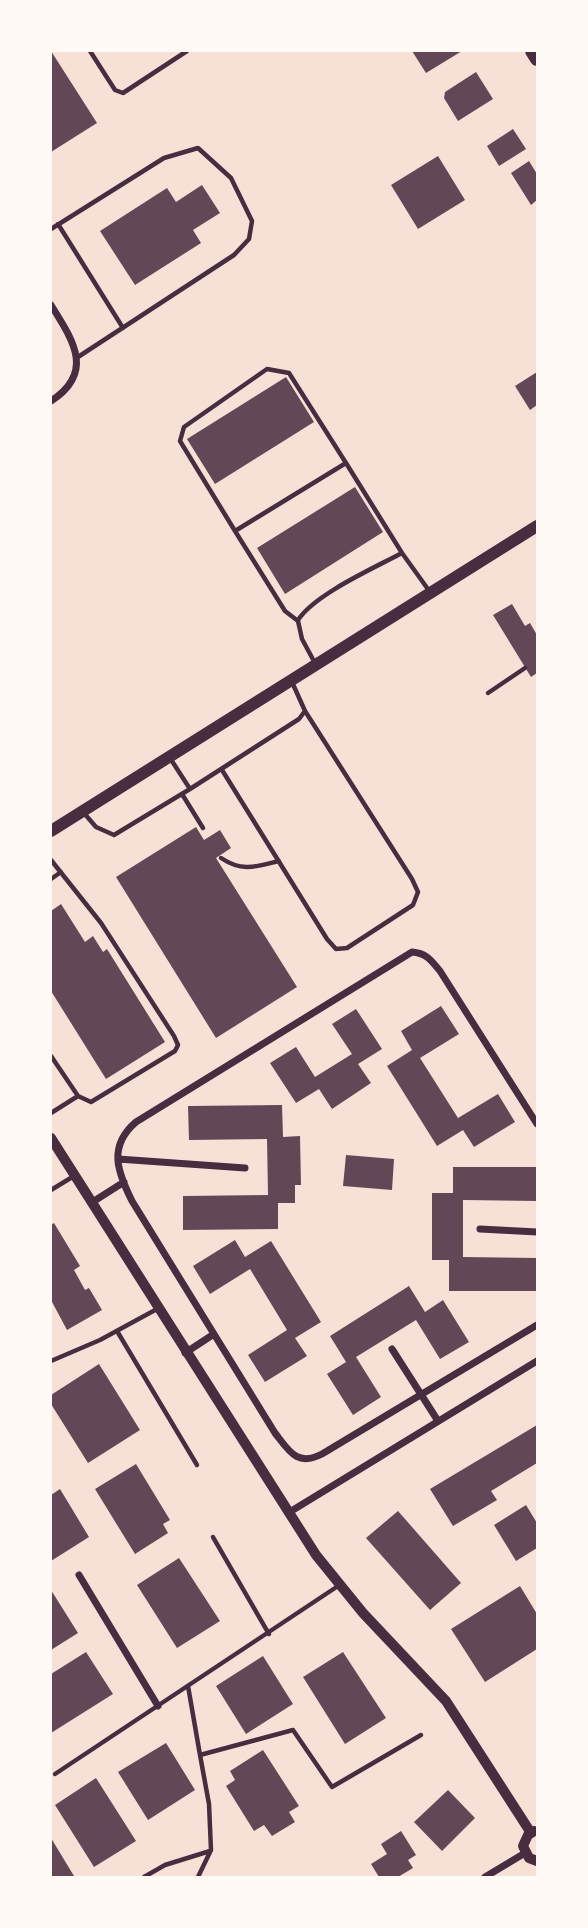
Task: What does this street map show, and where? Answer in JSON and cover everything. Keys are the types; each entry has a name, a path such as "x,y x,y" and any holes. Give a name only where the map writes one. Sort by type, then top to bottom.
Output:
{"highway":[{"path":"532,51 537,60"}],"main road":[{"path":"51,831 537,526"}],"street":[{"path":"51,305 71,337 78,358 75,375 68,387 51,401"},
{"path":"537,1124 440,971 429,957 412,952 136,1122 126,1130 119,1141 118,1159 132,1201 275,1433 292,1454 303,1459 311,1460 537,1325"},
{"path":"51,1138 288,1513 339,1586 446,1701 534,1832 524,1842 525,1853 537,1861"},
{"path":"118,1159 245,1168"},
{"path":"91,1203 124,1182"},
{"path":"480,1229 537,1232"},
{"path":"186,1353 214,1334"},
{"path":"392,1349 438,1421"},
{"path":"288,1513 537,1361"},
{"path":"79,1575 158,1706"},
{"path":"485,1877 525,1853"}],"lane":[{"path":"90,51 115,90 123,93 187,51"},
{"path":"51,229 164,158 198,148 230,178 253,221 249,239 234,256 78,358"},
{"path":"58,224 124,328"},
{"path":"316,665 302,639 298,621 285,611 180,441 184,427 267,369 289,373 402,553 431,593"},
{"path":"235,531 346,463"},
{"path":"298,621 304,612 343,584 402,553"},
{"path":"488,693 525,668"},
{"path":"222,771 327,939 337,949 347,948 413,905 418,892 412,879 304,711 291,681"},
{"path":"83,811 96,827 114,835 222,771 299,719 304,711"},
{"path":"169,757 190,789"},
{"path":"182,794 202,828"},
{"path":"221,858 234,867 253,868 279,862"},
{"path":"51,860 101,923 178,1045 175,1051 91,1102 78,1096 51,1056"},
{"path":"51,878 61,872"},
{"path":"51,1113 78,1096"},
{"path":"51,1190 74,1176"},
{"path":"51,1361 117,1331 157,1309"},
{"path":"117,1331 197,1465"},
{"path":"213,1537 269,1634"},
{"path":"55,1774 339,1586"},
{"path":"188,1686 209,1804 211,1850 198,1877"},
{"path":"200,1755 293,1730 332,1787 421,1735"},
{"path":"145,1877 165,1865 211,1850"}],"building":[{"path":"51,51 97,123 51,152"},
{"path":"412,51 462,51 426,73"},
{"path":"476,72 493,99 458,121 444,98 445,92"},
{"path":"513,129 526,149 499,166 487,146"},
{"path":"438,156 465,200 418,229 391,185"},
{"path":"529,161 537,174 537,200 531,205 511,173"},
{"path":"202,185 220,213 193,230 201,243 135,285 100,231 167,188 176,202"},
{"path":"537,372 537,405 530,410 515,386"},
{"path":"286,377 314,422 215,484 187,439"},
{"path":"355,487 383,532 285,594 257,548"},
{"path":"512,604 525,626 530,623 537,635 537,673 531,677 493,615"},
{"path":"196,827 204,840 220,830 231,848 216,858 297,987 216,1038 116,877"},
{"path":"61,904 85,942 93,936 103,952 107,949 165,1042 106,1079 51,991 51,911"},
{"path":"441,1006 459,1034 420,1058 458,1118 498,1094 515,1122 474,1147 463,1130 437,1146 387,1066 412,1050 401,1031"},
{"path":"356,1009 382,1049 358,1064 371,1083 332,1109 319,1089 296,1103 270,1063 296,1047 315,1077 352,1054 332,1024"},
{"path":"282,1105 283,1137 300,1136 301,1185 295,1185 295,1203 278,1203 278,1229 183,1230 183,1196 268,1195 267,1139 189,1140 188,1106"},
{"path":"346,1155 394,1159 392,1190 343,1186"},
{"path":"453,1167 537,1167 537,1201 463,1200 463,1257 537,1258 537,1291 449,1291 449,1260 432,1260 432,1193 453,1193"},
{"path":"54,1223 80,1266 74,1270 85,1290 89,1288 102,1310 67,1330 51,1300 51,1225"},
{"path":"235,1240 245,1257 271,1241 321,1322 295,1338 307,1356 265,1382 248,1355 287,1330 250,1269 210,1294 193,1266"},
{"path":"409,1286 425,1312 443,1300 469,1342 440,1359 416,1320 356,1357 381,1397 353,1415 327,1374 346,1362 330,1336"},
{"path":"99,1364 140,1430 88,1463 51,1404 51,1395"},
{"path":"537,1425 537,1463 491,1491 497,1500 453,1526 430,1489"},
{"path":"136,1464 170,1520 163,1524 168,1533 135,1554 95,1489"},
{"path":"60,1489 89,1537 51,1561 51,1495"},
{"path":"526,1505 537,1523 537,1548 516,1561 494,1525"},
{"path":"398,1511 461,1583 430,1610 366,1538"},
{"path":"179,1558 220,1621 177,1648 137,1585"},
{"path":"520,1586 537,1614 537,1649 485,1682 451,1629"},
{"path":"51,1590 78,1633 51,1650"},
{"path":"86,1652 113,1694 51,1733 51,1674"},
{"path":"343,1652 386,1718 345,1744 303,1677"},
{"path":"263,1656 293,1704 246,1734 216,1686"},
{"path":"166,1743 195,1790 148,1820 118,1772"},
{"path":"263,1750 299,1806 289,1812 295,1822 272,1836 264,1825 254,1831 226,1786 235,1780 230,1771"},
{"path":"96,1778 136,1841 94,1867 55,1805"},
{"path":"448,1790 475,1818 442,1851 414,1822"},
{"path":"401,1831 416,1855 408,1860 413,1868 398,1877 379,1877 371,1864 387,1854 381,1844"},
{"path":"51,1838 74,1876 51,1877"}]}
